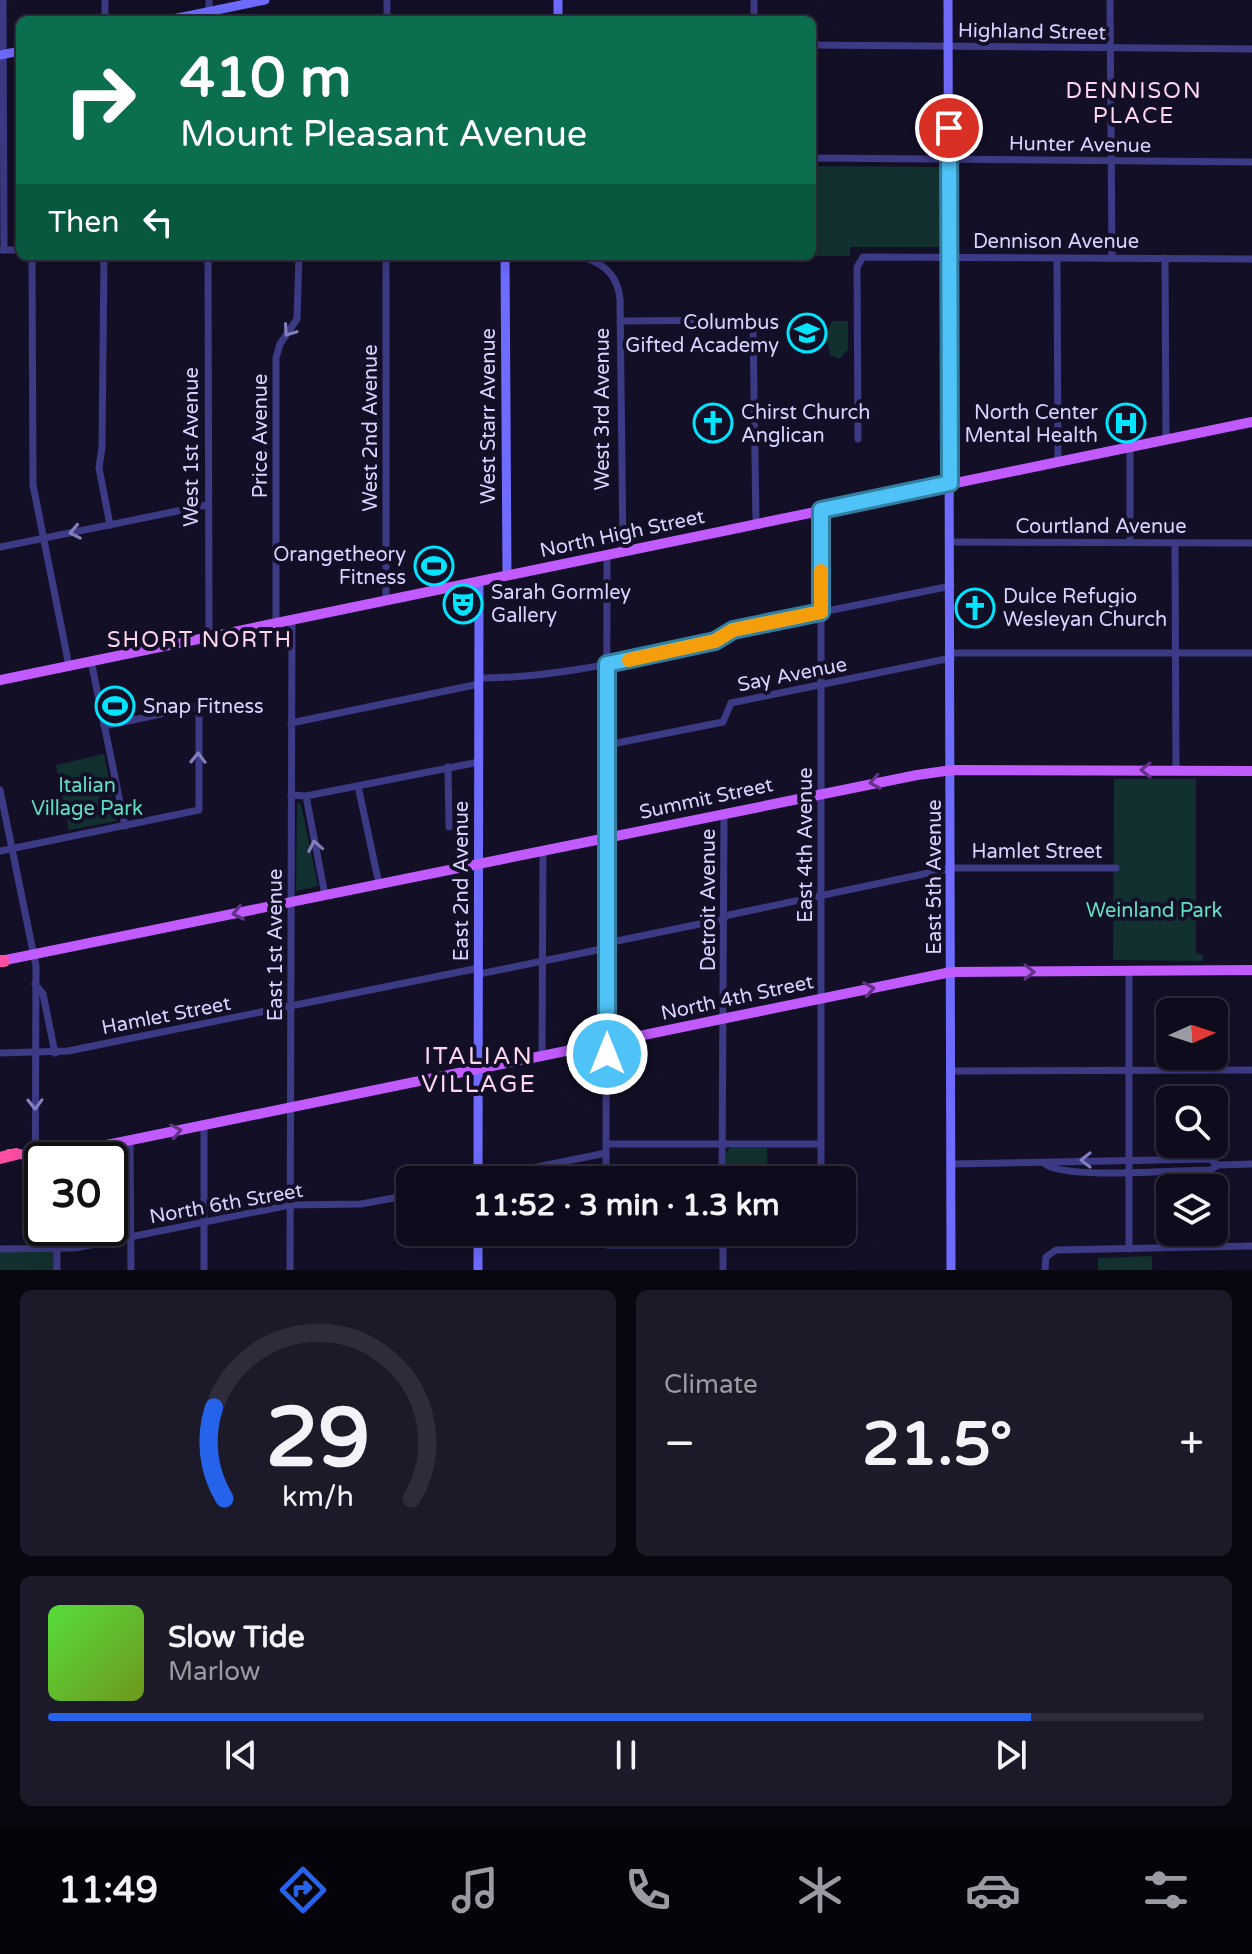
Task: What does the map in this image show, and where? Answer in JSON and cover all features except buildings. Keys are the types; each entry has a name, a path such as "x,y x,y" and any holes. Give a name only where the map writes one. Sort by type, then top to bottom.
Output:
{"highway":[{"path":"0,1156 16,1154"}],"main road":[{"path":"209,16 265,0"},
{"name":"East 5th Avenue","path":"948,0 951,1270"},
{"name":"West Starr Avenue","path":"505,260 507,575"},
{"name":"North High Street","path":"0,680 1252,422"},
{"name":"East 2nd Avenue","path":"476,1166 479,581"},
{"name":"Summit Street","path":"1,961 821,792 952,770 1252,771"},
{"name":"North 4th Street","path":"120,1142 951,972 1252,970"},
{"name":"North 4th Street","path":"16,1154 24,1154"},
{"path":"478,1246 478,1270"}],"street":[{"path":"2,250 3,0"},
{"path":"209,0 209,16"},
{"path":"1110,0 1112,258"},
{"name":"Highland Street","path":"816,45 1252,49"},
{"name":"Hunter Avenue","path":"816,158 1252,162"},
{"path":"1057,258 1058,462"},
{"path":"1165,258 1166,440"},
{"name":"Dennison Avenue","path":"858,439 857,267 860,259 1252,259"},
{"path":"32,260 32,474 69,666"},
{"path":"104,260 102,447 99,468 110,525"},
{"name":"West 1st Avenue","path":"208,260 209,637"},
{"name":"Price Avenue","path":"276,623 276,358 280,344 297,319 299,260"},
{"name":"West 2nd Avenue","path":"386,260 386,600"},
{"name":"West 3rd Avenue","path":"589,260 607,269 619,291 623,551"},
{"path":"620,321 751,322 754,328 756,523"},
{"path":"1130,447 1130,542"},
{"path":"0,547 207,505"},
{"name":"East 4th Avenue","path":"821,510 821,1166"},
{"name":"Courtland Avenue","path":"951,542 1252,543"},
{"path":"1175,543 1176,771"},
{"path":"606,1166 607,555"},
{"path":"291,723 479,681 539,678 607,664 715,641 733,630 951,586"},
{"name":"East 1st Avenue","path":"290,1270 292,620"},
{"name":"Say Avenue","path":"607,745 723,722 731,703 951,655 1252,653"},
{"path":"91,661 125,826"},
{"path":"0,851 199,810 199,706 104,726"},
{"path":"291,795 306,796 479,762"},
{"path":"448,767 449,827"},
{"path":"358,786 379,884"},
{"path":"0,790 34,954 36,1142"},
{"path":"306,796 325,895"},
{"name":"Detroit Avenue","path":"722,1166 724,813"},
{"path":"542,1055 543,850"},
{"name":"Hamlet Street","path":"0,1053 55,1053 543,960 952,868 1116,868"},
{"path":"1129,971 1129,1249"},
{"path":"35,984 43,994 55,1053"},
{"path":"951,1071 1252,1070"},
{"path":"204,1126 204,1270"},
{"path":"130,1140 131,1270"},
{"path":"533,1166 606,1148 821,1144"},
{"path":"951,1164 1210,1159 1218,1165"},
{"path":"1045,1164 1058,1171 1129,1172 1210,1170 1218,1165 1252,1164"},
{"name":"North 6th Street","path":"0,1249 57,1250 290,1205 361,1204 396,1198"},
{"path":"723,1246 723,1270"},
{"path":"1045,1270 1046,1257 1056,1250 1252,1246"},
{"path":"57,1250 57,1270"}],"green space":[{"path":"816,166 940,167 941,247 850,247 850,256 816,256"},
{"path":"832,321 848,321 848,350 839,359 830,355 828,343 820,342 820,331 828,331"},
{"name":"Italian Village Park","path":"104,754 117,821 69,830 56,765"},
{"name":"Weinland Park","path":"1114,779 1196,779 1196,953 1203,955 1202,961 1113,960"},
{"path":"297,802 301,804 318,886 296,891"},
{"path":"730,1148 767,1148 768,1166 726,1166 726,1153"},
{"path":"0,1249 57,1250 57,1270 0,1270"},
{"path":"1152,1256 1152,1270 1098,1270 1098,1258"}],"slow traffic":[{"path":"629,660 719,640 733,630 821,612 821,571"}],"place":[{"name":"Columbus Gifted Academy","path":"807,333"},
{"name":"Chirst Church Anglican","path":"713,423"},
{"name":"North Center Mental Health","path":"1126,423"},
{"name":"Orangetheory Fitness","path":"434,566"},
{"name":"Sarah Gormley Gallery","path":"463,604"},
{"name":"Dulce Refugio Wesleyan Church","path":"975,608"},
{"name":"Snap Fitness","path":"115,706"}],"district":[{"name":"DENNISON PLACE","path":"1134,102"},
{"name":"SHORT NORTH","path":"200,639"},
{"name":"ITALIAN VILLAGE","path":"479,1070"}],"route":[{"path":"607,1054 607,664 719,640 733,630 821,612 821,510 950,483 949,128"}]}
